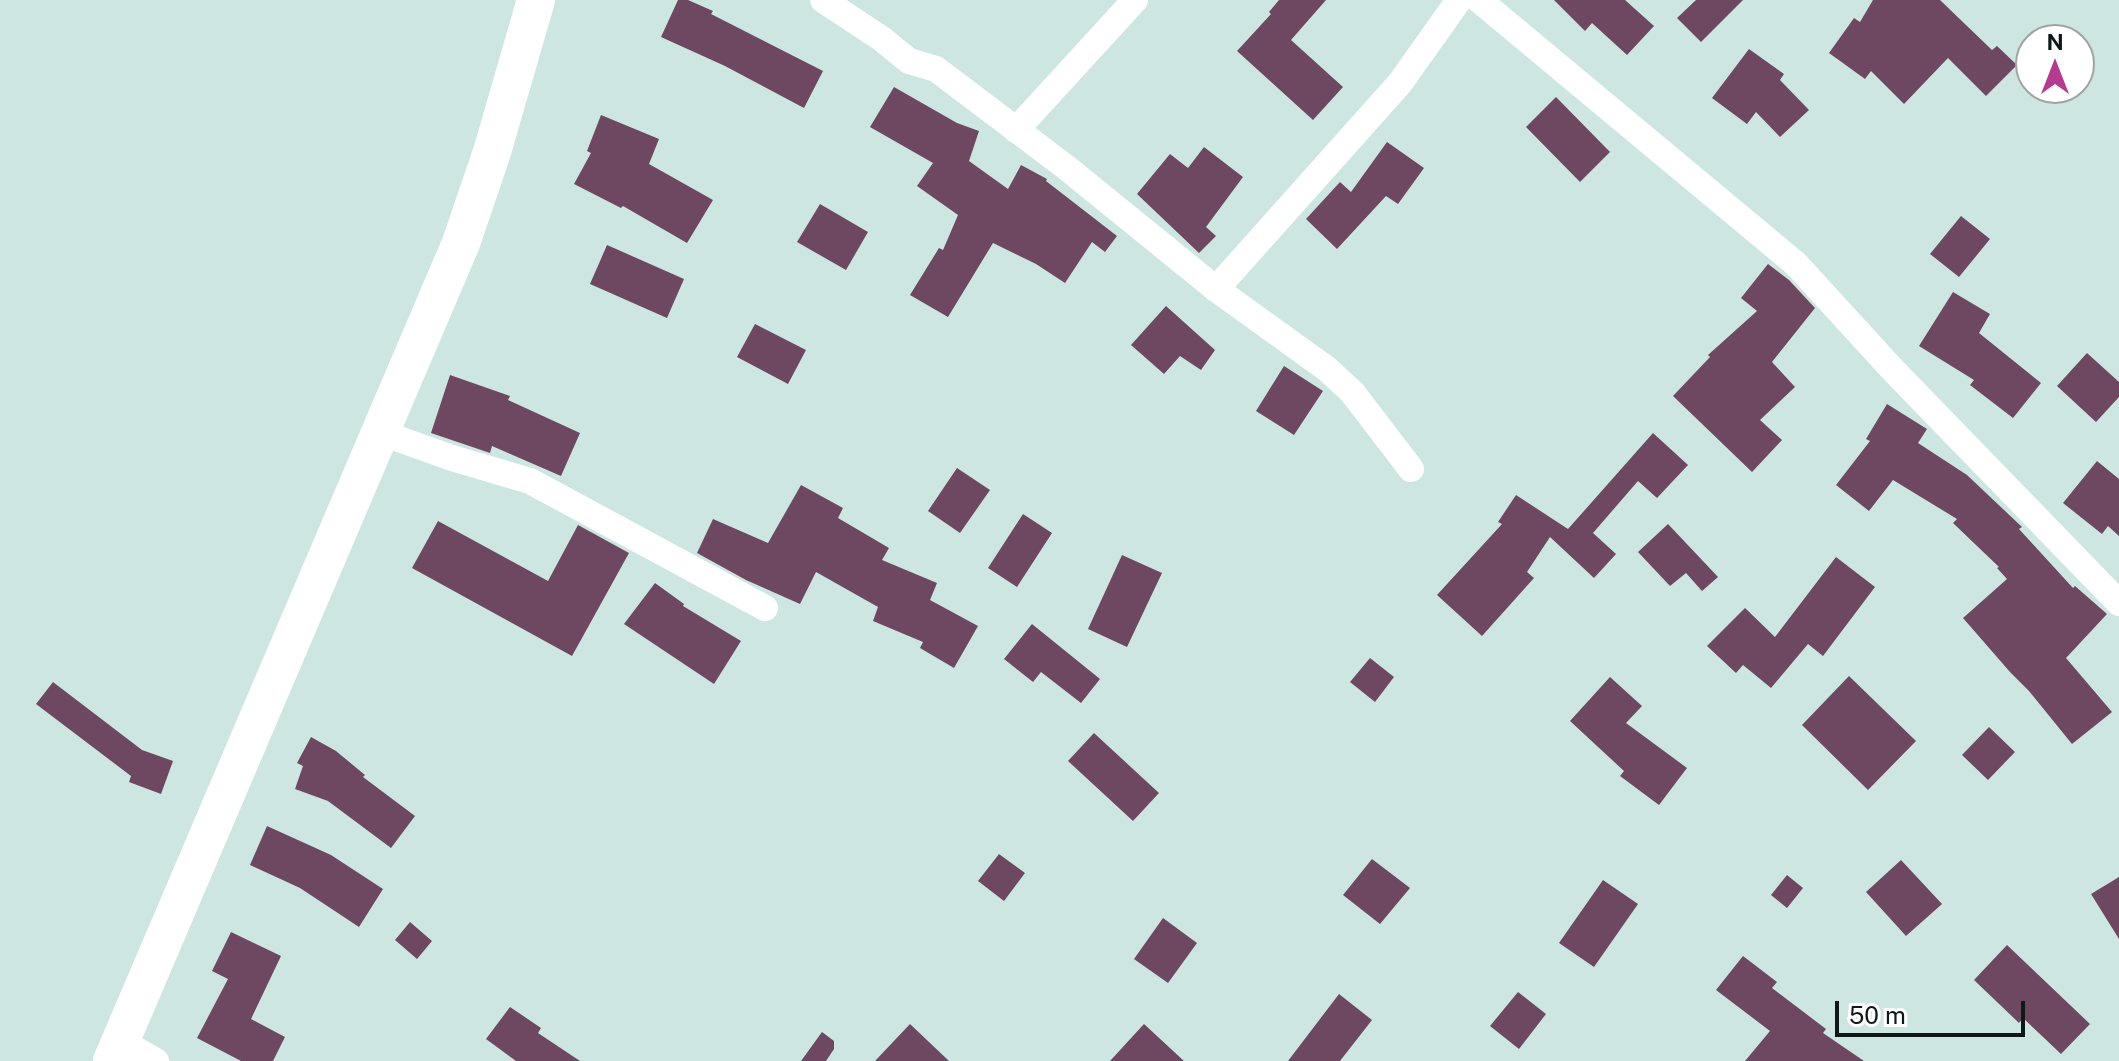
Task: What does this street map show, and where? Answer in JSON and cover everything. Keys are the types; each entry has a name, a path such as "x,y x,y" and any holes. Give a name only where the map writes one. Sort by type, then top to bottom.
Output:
{"main road":[{"path":"116,1051 461,243 492,152 536,0"}],"street":[{"path":"823,0 909,61 936,69 1216,289 1327,369 1352,392 1411,469"},
{"path":"1016,130 1135,0"},
{"path":"1216,289 1400,83 1459,0"},
{"path":"1479,0 1796,264 1893,370 2119,603"},
{"path":"382,433 530,481 765,608"},
{"path":"116,1051 156,1061"}],"building":[{"path":"678,0 688,0 713,11 711,14 823,71 804,108 725,66 661,37"},
{"path":"1279,0 1326,0 1291,40 1343,87 1313,120 1237,51 1271,14 1269,12"},
{"path":"1554,0 1625,0 1654,26 1627,55 1592,23 1585,31"},
{"path":"1696,0 1743,0 1701,42 1677,18"},
{"path":"1873,0 1940,0 1992,50 1997,46 2015,63 2015,67 1986,96 1948,58 1904,104 1871,71 1865,79 1829,53 1854,18 1860,22"},
{"path":"1749,49 1784,74 1780,80 1809,110 1780,137 1756,112 1747,124 1712,98"},
{"path":"894,87 957,123 979,131 969,161 1008,189 1021,165 1047,179 1117,236 1105,252 1092,242 1065,283 1036,264 993,243 948,317 910,295 939,248 943,250 958,215 917,186 933,163 870,127"},
{"path":"1556,97 1610,152 1580,182 1526,127"},
{"path":"601,115 659,139 649,164 713,200 687,243 623,206 621,208 574,184 591,153 587,151"},
{"path":"1387,142 1424,168 1398,204 1386,196 1337,249 1306,219 1340,182 1351,192"},
{"path":"1204,147 1243,177 1206,227 1216,236 1199,253 1137,194 1170,154 1188,168"},
{"path":"820,204 868,232 846,270 797,242"},
{"path":"1961,216 1990,239 1959,277 1930,254"},
{"path":"607,245 684,279 667,318 590,284"},
{"path":"1768,264 1789,280 1815,308 1772,362 1795,387 1760,420 1782,440 1752,472 1673,396 1710,357 1708,355 1757,311 1741,298"},
{"path":"1953,292 1990,314 1979,333 2041,383 2013,418 1970,385 1974,380 1919,346"},
{"path":"1166,306 1215,350 1201,370 1180,356 1164,374 1131,345"},
{"path":"755,324 806,350 788,384 737,357"},
{"path":"2087,353 2119,382 2119,397 2096,422 2057,386"},
{"path":"1284,366 1323,391 1294,435 1256,411"},
{"path":"450,375 510,396 508,400 580,433 561,476 492,446 490,453 431,433"},
{"path":"1887,404 1927,429 1918,443 1967,475 2022,527 2019,529 2073,588 2075,586 2107,614 2066,658 2112,712 2072,744 1963,618 2007,579 1999,567 1953,523 1957,519 1893,480 1869,511 1836,485 1870,441 1866,439"},
{"path":"1653,433 1688,465 1657,498 1638,481 1593,533 1616,554 1594,578 1550,537 1527,572 1534,578 1482,636 1437,595 1502,524 1498,522 1516,495 1568,529"},
{"path":"2097,461 2119,479 2119,536 2108,526 2102,534 2063,503"},
{"path":"957,468 990,490 960,533 928,511"},
{"path":"801,485 843,508 838,518 889,548 882,560 937,583 930,600 978,626 954,668 920,648 923,642 873,621 878,607 816,572 800,604 746,580 697,553 713,519 768,543"},
{"path":"1023,514 1052,533 1017,587 988,568"},
{"path":"438,521 548,581 578,525 629,553 572,656 412,568"},
{"path":"1668,524 1718,577 1702,591 1686,573 1670,586 1638,552"},
{"path":"1122,555 1162,573 1127,647 1088,629"},
{"path":"1836,557 1875,587 1823,656 1808,644 1771,688 1743,665 1736,673 1707,646 1745,608 1775,637"},
{"path":"655,583 683,606 741,641 714,684 624,624"},
{"path":"1032,624 1100,679 1081,703 1041,672 1033,682 1004,659"},
{"path":"1370,658 1394,677 1375,702 1350,682"},
{"path":"1849,676 1916,741 1868,790 1802,725"},
{"path":"1610,677 1642,706 1626,723 1687,768 1659,805 1620,776 1624,771 1570,721"},
{"path":"53,682 142,750 173,761 161,794 129,782 131,776 36,704"},
{"path":"1989,727 2015,752 1988,780 1962,755"},
{"path":"1094,733 1159,793 1133,821 1068,761"},
{"path":"311,737 336,751 365,775 363,777 415,816 391,848 328,801 295,789 303,766 297,763"},
{"path":"267,826 331,855 383,889 359,927 300,888 250,865"},
{"path":"999,854 1025,873 1004,901 978,881"},
{"path":"1372,859 1410,888 1380,924 1343,895"},
{"path":"1901,860 1942,904 1906,936 1866,892"},
{"path":"1787,875 1803,888 1787,908 1771,895"},
{"path":"2119,877 2119,939 2091,894"},
{"path":"1603,880 1638,904 1594,967 1559,943"},
{"path":"1163,918 1197,943 1168,983 1134,959"},
{"path":"410,922 432,941 417,959 395,940"},
{"path":"231,932 281,956 251,1019 285,1037 273,1061 241,1061 197,1038 228,979 212,971"},
{"path":"2007,945 2090,1024 2061,1054 2023,1018 2019,1023 1974,980"},
{"path":"1743,956 1777,982 1772,988 1826,1029 1823,1033 1864,1061 1745,1061 1770,1031 1716,990"},
{"path":"1518,992 1546,1014 1519,1049 1490,1026"},
{"path":"1339,994 1372,1020 1340,1061 1288,1061"},
{"path":"510,1007 541,1028 538,1033 580,1061 516,1061 486,1039"},
{"path":"910,1024 949,1061 875,1061"},
{"path":"1144,1024 1184,1061 1110,1061"},
{"path":"822,1032 834,1041 834,1049 826,1061 801,1061"}]}
